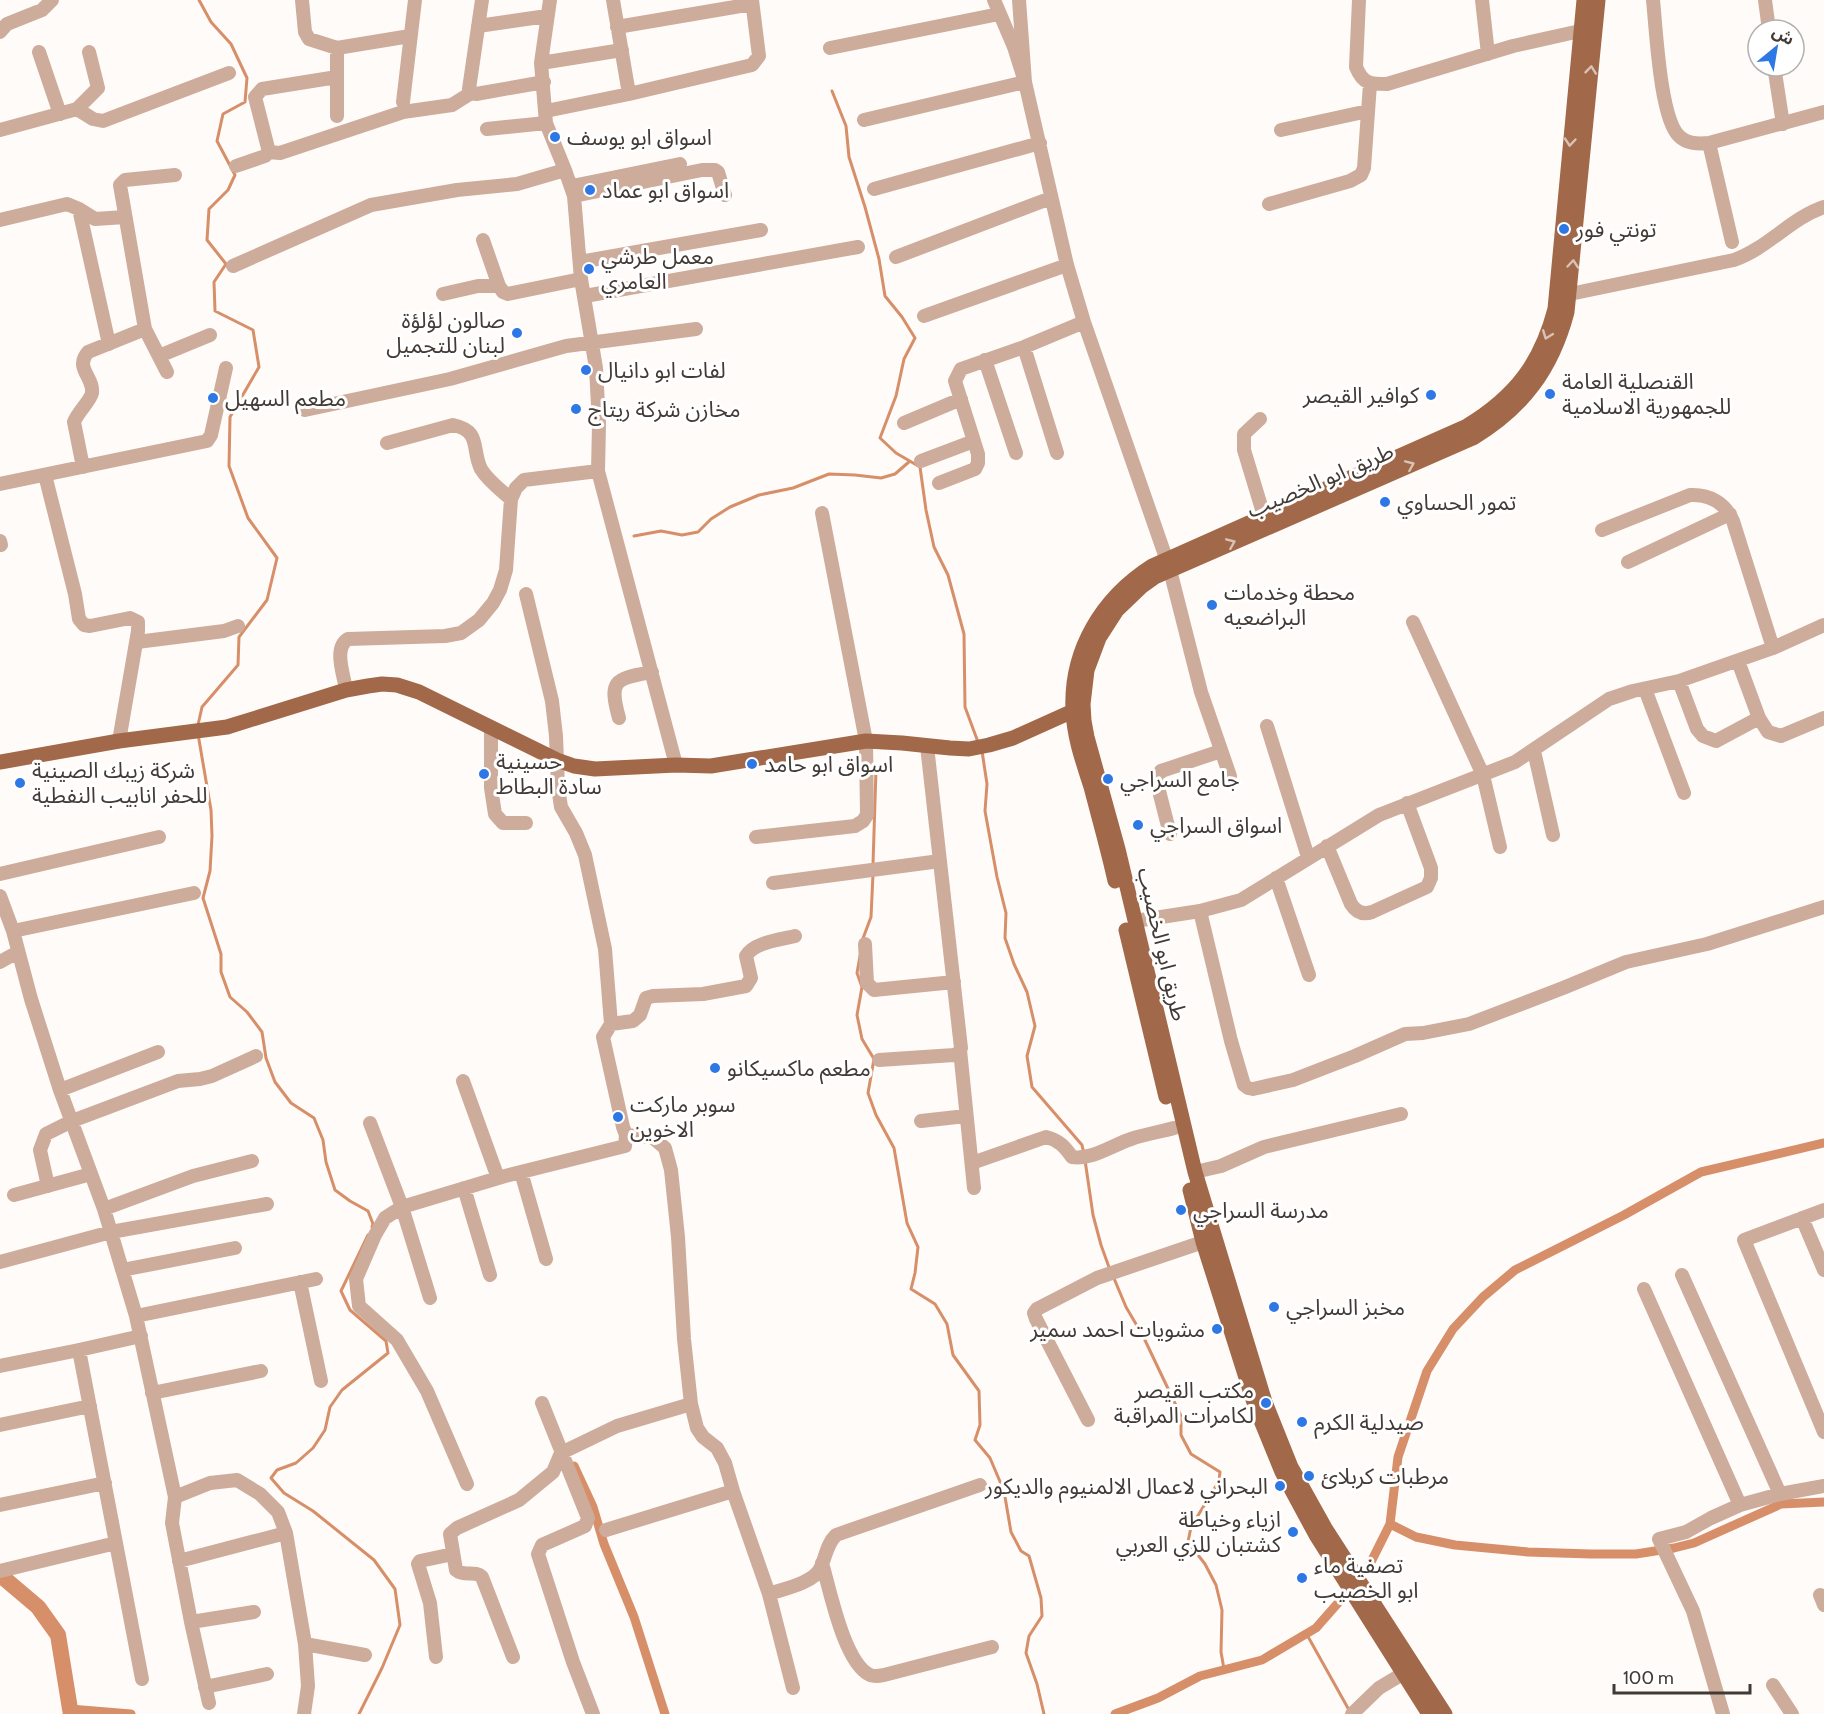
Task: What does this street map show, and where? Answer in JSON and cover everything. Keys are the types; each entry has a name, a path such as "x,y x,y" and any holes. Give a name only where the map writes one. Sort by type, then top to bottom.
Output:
{"main road":[{"name":"طريق ابو الخصيب","path":"1445,1714 1325,1528 1292,1467 1265,1402 1159,1052 1080,750 1073,711 1075,679 1085,641 1096,620 1126,584 1152,566 1168,564 1456,446 1488,429 1522,399 1539,378 1549,363 1563,329 1570,294 1581,99 1580,31 1584,0"},
{"name":"طريق ابو الخصيب","path":"1429,1714 1316,1535 1282,1472 1255,1406 1203,1242 1174,1128 1134,921 1112,825 1087,737 1084,721 1084,687 1087,670 1099,638 1117,610 1168,564 1263,516 1467,426 1502,402 1529,370 1545,341 1555,309 1581,99 1598,0"},
{"path":"0,762 120,741 227,727 346,690 382,684 408,688 557,760 574,766 595,769 676,765 711,766 866,741 969,749 989,746 1013,738 1073,711"}],"street":[{"path":"0,32 7,24 42,10 52,0"},
{"path":"302,0 305,32 309,39 337,48 410,36"},
{"path":"403,102 415,0"},
{"path":"471,93 469,89 482,0"},
{"path":"550,0 541,63 546,117 573,191 581,279 592,342 599,424 598,471 676,765"},
{"path":"613,0 629,94"},
{"path":"994,0 1014,47 1025,82 1067,265 1084,322 1168,564 1201,692 1230,776"},
{"path":"1019,0 1025,82"},
{"path":"1359,0 1356,67 1360,76 1370,84 1387,84 1513,46 1580,31"},
{"path":"1482,0 1488,54"},
{"path":"1653,0 1669,120 1678,135 1686,141 1709,143 1824,112"},
{"path":"1765,0 1767,18"},
{"path":"488,129 546,117 629,94 752,65 759,56 752,2 617,27"},
{"path":"830,48 999,14"},
{"path":"478,26 547,16"},
{"path":"337,48 337,116"},
{"path":"541,63 622,50"},
{"path":"39,52 60,114"},
{"path":"0,130 78,109 98,88 88,52"},
{"path":"78,109 93,119 103,121 229,74"},
{"path":"269,152 255,98 258,92 262,89 337,76"},
{"path":"1776,78 1783,124"},
{"path":"236,166 265,156 269,152 280,153 403,112 452,105 471,93 544,82"},
{"path":"864,120 1025,82"},
{"path":"1269,204 1358,178 1364,168 1370,84"},
{"path":"1281,130 1368,111"},
{"path":"873,189 1040,143"},
{"path":"1709,143 1732,242"},
{"path":"573,191 680,164"},
{"path":"233,266 371,205 457,190 517,184 565,170"},
{"path":"573,191 702,170 715,170 718,172 725,195"},
{"path":"166,372 146,329 120,185 125,180 175,176"},
{"path":"896,257 1051,198"},
{"path":"0,220 67,204 95,219 125,217"},
{"path":"1570,294 1734,260 1757,249 1806,214 1824,207"},
{"path":"80,209 109,344"},
{"path":"580,262 761,230"},
{"path":"483,240 499,286 503,292 508,294 581,279"},
{"path":"585,296 858,247"},
{"path":"924,316 1067,265"},
{"path":"442,294 478,286 499,286"},
{"path":"939,483 975,469 978,463 978,454 955,381 960,369 1024,347 1084,322"},
{"path":"83,467 74,422 91,397 92,391 82,363 83,357 88,352 146,329"},
{"path":"305,410 450,379 555,349 696,329"},
{"path":"159,356 210,335"},
{"path":"1024,347 1057,453"},
{"path":"985,360 1016,453"},
{"path":"0,484 207,441 211,435 226,368"},
{"path":"904,423 961,399"},
{"path":"1260,419 1244,434 1244,450 1263,516"},
{"path":"387,443 453,425 463,427 470,432 474,440 480,467 487,477 511,499"},
{"path":"921,461 974,441"},
{"path":"346,690 339,649 348,639 445,636 461,633 479,620 494,603 506,570 511,499 516,488 524,480 598,471"},
{"path":"45,475 75,594 79,620 84,625 90,626 130,618 138,622 137,642 120,741"},
{"path":"1602,530 1690,495 1713,498 1730,514 1773,648"},
{"path":"756,837 855,826 867,815 866,741 822,513"},
{"path":"1628,562 1730,514"},
{"path":"467,1484 427,1391 397,1340 359,1306 356,1279 375,1235 385,1218 402,1207 498,1178 625,1146 626,1135 603,1037 611,1024 605,949 585,855 561,807 556,736 549,685 526,594"},
{"path":"1413,622 1483,775 1500,847"},
{"path":"1134,921 1200,910 1241,900 1379,815 1515,762 1609,699 1627,692 1679,681 1773,648 1824,625"},
{"path":"137,642 224,631 238,626"},
{"path":"1738,660 1758,718 1768,732 1781,736 1824,718"},
{"path":"619,718 613,696 618,681 626,677 652,672"},
{"path":"1679,681 1697,729 1703,736 1716,741 1758,718"},
{"path":"1645,689 1684,793"},
{"path":"1268,726 1308,857"},
{"path":"491,728 491,788 495,814 503,823 526,824"},
{"path":"927,746 962,1045 960,1050 974,1188"},
{"path":"1170,834 1157,783 1159,774 1161,771 1221,751"},
{"path":"1534,751 1553,835"},
{"path":"1327,846 1351,904 1362,913 1372,912 1427,887 1431,878 1431,868 1407,803"},
{"path":"0,874 159,837"},
{"path":"773,883 940,861"},
{"path":"1276,878 1310,975"},
{"path":"0,942 14,935 194,893"},
{"path":"0,896 2,911 14,935 31,999 60,1090 104,1209 136,1316 175,1497 172,1523 209,1703"},
{"path":"1200,910 1234,1052 1244,1085 1253,1089 1293,1080 1405,1034 1423,1034 1469,1024 1626,962 1707,944 1824,907"},
{"path":"611,1024 633,1021 640,1015 646,998 653,996 703,994 746,986 751,978 746,956 749,951 757,946 795,936"},
{"path":"865,944 867,983 874,990 954,982"},
{"path":"0,962 18,952"},
{"path":"879,1060 954,1055 960,1050"},
{"path":"60,1090 158,1052"},
{"path":"48,1186 39,1150 46,1134 72,1121 178,1081 212,1076 256,1056"},
{"path":"463,1081 498,1178"},
{"path":"1195,1172 1221,1166 1264,1147 1401,1114"},
{"path":"921,1121 966,1116"},
{"path":"370,1123 402,1207 430,1298"},
{"path":"972,1163 1046,1137 1063,1145 1072,1157 1077,1158 1093,1155 1132,1138 1174,1128"},
{"path":"626,1135 652,1137 665,1148 671,1170 678,1237 684,1339 697,1428 703,1437 717,1448 725,1463 769,1594 793,1688"},
{"path":"104,1209 193,1176 252,1161"},
{"path":"521,1172 546,1259"},
{"path":"14,1195 91,1174"},
{"path":"464,1188 490,1275"},
{"path":"0,1262 111,1232 267,1204"},
{"path":"1824,1210 1744,1240 1824,1432"},
{"path":"1802,1218 1824,1270"},
{"path":"1088,1420 1034,1314 1039,1307 1097,1278 1203,1242"},
{"path":"122,1270 234,1248"},
{"path":"1682,1275 1780,1494"},
{"path":"136,1316 316,1279"},
{"path":"300,1282 321,1381"},
{"path":"1644,1289 1740,1505"},
{"path":"0,1366 141,1336"},
{"path":"79,1350 142,1679"},
{"path":"152,1393 261,1371"},
{"path":"542,1403 587,1513 587,1522 580,1528 542,1545 538,1554 573,1662 593,1714"},
{"path":"513,1657 482,1577 477,1573 459,1573 456,1570 450,1533 519,1500 553,1472 561,1452 617,1426 692,1404"},
{"path":"0,1425 90,1406"},
{"path":"175,1497 210,1483 237,1480 261,1494 278,1512 286,1533 305,1644 308,1686 304,1714"},
{"path":"0,1505 105,1483"},
{"path":"769,1594 813,1578 819,1572 827,1547 836,1535 980,1485"},
{"path":"1723,1714 1693,1611 1659,1539 1686,1532 1740,1505 1780,1494 1824,1486"},
{"path":"606,1530 733,1491"},
{"path":"179,1561 286,1533"},
{"path":"1,1571 116,1543"},
{"path":"436,1657 430,1603 418,1564 420,1561 453,1554"},
{"path":"822,1563 847,1648 858,1665 870,1675 876,1677 992,1647"},
{"path":"191,1622 254,1612"},
{"path":"305,1644 365,1654"},
{"path":"1355,1710 1379,1688 1404,1673"},
{"path":"205,1687 267,1674"},
{"path":"1773,1684 1792,1714"}],"waterway":[{"path":"198,725 202,707 238,665 239,637 267,600 277,558 248,518 229,466 230,417 259,367 253,330 215,311 214,282 226,264 207,240 209,209 228,190 235,175 217,141 223,114 245,102 247,78 231,44 211,22 199,0"},
{"path":"832,91 846,126 849,157 879,259 885,296 915,338 904,359 896,396 880,438 896,453 920,467 934,547 948,575 964,634 965,707 978,742"},
{"path":"634,536 661,531 682,535 698,532 711,519 730,507 759,495 793,488 829,474 881,478 895,474 910,461"},
{"path":"198,734 211,810 212,836 210,871 203,898 221,954 221,972 230,997 247,1012 262,1032 266,1058 275,1082 291,1103 314,1118 323,1140 326,1162 335,1190 368,1211 372,1227"},
{"path":"982,751 987,784 985,811 1006,913 1005,938 1027,992 1035,1026 1027,1056 1032,1087 1082,1145 1084,1154"},
{"path":"873,864 876,770"},
{"path":"862,941 871,917 873,874"},
{"path":"860,956 857,973 862,987 857,1015 862,1039 874,1059 868,1093 876,1115 894,1148 907,1223 918,1247 911,1289 935,1304 947,1324 953,1355 979,1391 980,1425 975,1440 990,1458 1004,1491 1011,1532 1021,1551 1029,1556 1041,1598 1042,1616 1029,1636 1026,1653 1044,1714"},
{"path":"1370,1564 1390,1524 1398,1457 1427,1371 1453,1329 1483,1297 1515,1270 1624,1215 1701,1172 1824,1143"},
{"path":"1085,1160 1093,1215 1110,1270"},
{"path":"359,1714 400,1625 395,1589 374,1560 313,1511 284,1493 271,1478 277,1470 296,1463 313,1448 325,1430 330,1407 342,1390 388,1353 386,1341 350,1310 341,1291 368,1235"},
{"path":"1113,1276 1126,1307 1143,1336 1181,1416 1181,1435 1191,1454 1220,1472 1219,1481 1191,1527 1188,1542 1205,1564 1216,1585 1222,1610 1221,1652 1224,1669"},
{"path":"574,1466 593,1507 604,1544 634,1617 665,1714"},
{"path":"1390,1524 1416,1537 1455,1545 1528,1552 1636,1554 1694,1543 1781,1504 1824,1502"},
{"path":"0,1572 38,1607 58,1635 70,1709"},
{"path":"1115,1714 1158,1698 1200,1676 1262,1660 1316,1628 1338,1603"},
{"path":"1306,1633 1349,1710"},
{"path":"67,1714 70,1709 131,1714"}],"place":[{"name":"اسواق ابو يوسف","path":"555,137"},
{"name":"اسواق ابو عماد","path":"590,190"},
{"name":"تونتي فور","path":"1564,229"},
{"name":"معمل طرشي العامري","path":"589,269"},
{"name":"صالون لؤلؤة لبنان للتجميل","path":"517,333"},
{"name":"لفات ابو دانيال","path":"586,370"},
{"name":"القنصلية العامة للجمهورية الاسلامية","path":"1550,394"},
{"name":"كوافير القيصر","path":"1431,395"},
{"name":"مطعم السهيل","path":"213,398"},
{"name":"مخازن شركة ريتاج","path":"576,409"},
{"name":"تمور الحساوي","path":"1385,502"},
{"name":"محطة وخدمات البراضعيه","path":"1212,605"},
{"name":"اسواق ابو حامد","path":"752,764"},
{"name":"حسينية سادة البطاط","path":"484,774"},
{"name":"جامع السراجي","path":"1108,779"},
{"name":"شركة زيبك الصينية للحفر انابيب النفطية","path":"20,783"},
{"name":"اسواق السراجي","path":"1138,825"},
{"name":"مطعم ماكسيكانو","path":"715,1068"},
{"name":"سوبر ماركت الاخوين","path":"618,1117"},
{"name":"مدرسة السراجي","path":"1181,1210"},
{"name":"مخبز السراجي","path":"1274,1307"},
{"name":"مشويات احمد سمير","path":"1217,1329"},
{"name":"مكتب القيصر لكامرات المراقبة","path":"1266,1403"},
{"name":"صيدلية الكرم","path":"1302,1422"},
{"name":"مرطبات كربلائ","path":"1309,1476"},
{"name":"البحراني لاعمال الالمنيوم والديكور","path":"1280,1486"},
{"name":"ازياء وخياطة كشتبان للزي العربي","path":"1293,1532"},
{"name":"تصفية ماء ابو الخصيب","path":"1302,1578"}]}
